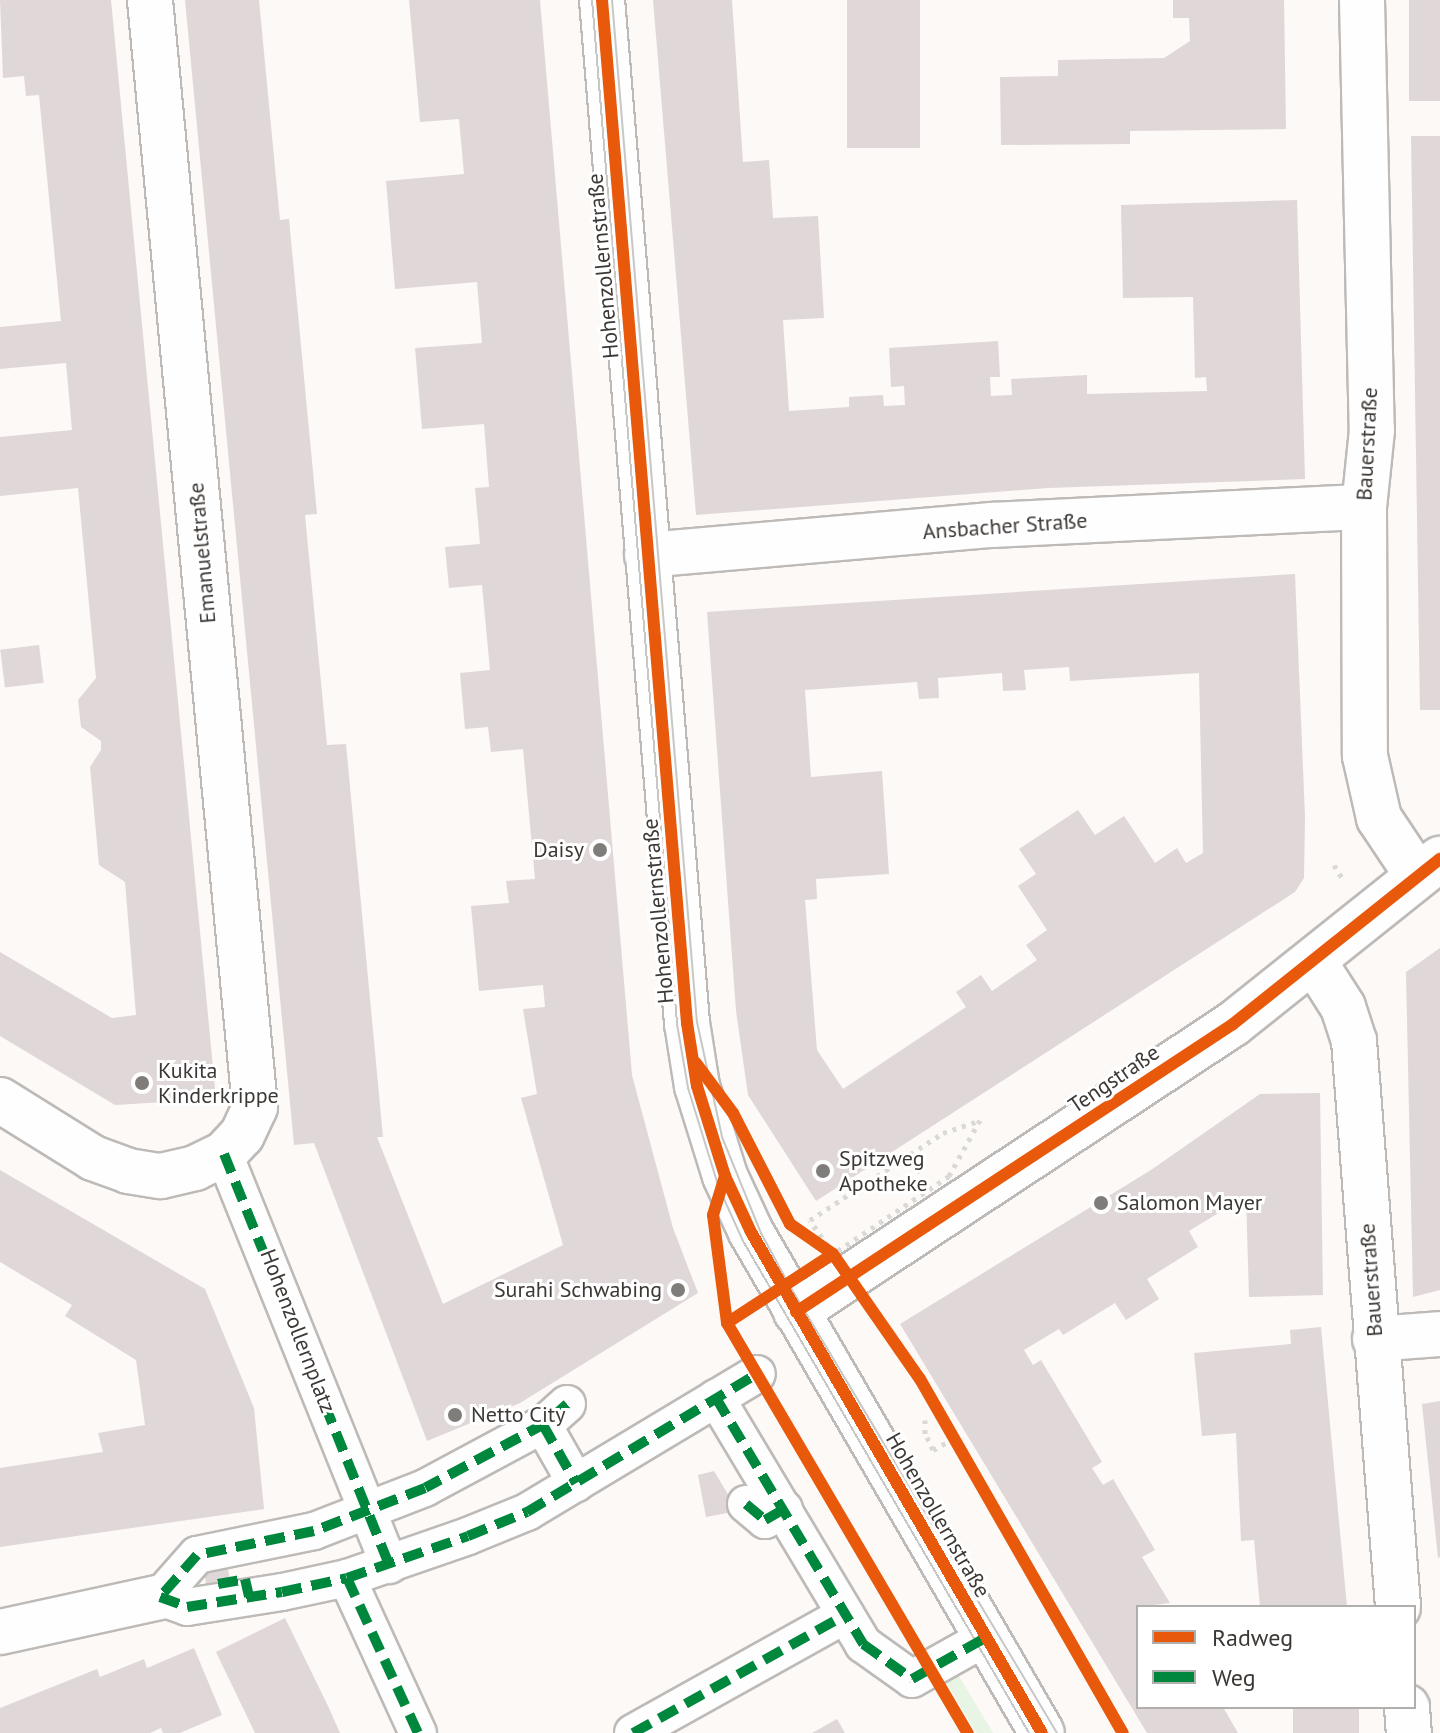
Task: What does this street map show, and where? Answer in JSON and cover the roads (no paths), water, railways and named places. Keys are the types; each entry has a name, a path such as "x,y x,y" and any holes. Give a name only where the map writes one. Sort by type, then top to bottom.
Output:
{"street":[{"name":"Emanuelstraße","path":"150,0 255,1107 242,1135 224,1154"},
{"name":"Hohenzollernstraße","path":"602,0 687,1023 697,1086 725,1176 796,1312 1042,1733"},
{"name":"Bauerstraße","path":"1362,0 1372,430 1364,507 1365,756 1371,800 1428,867"},
{"name":"Ansbacher Straße","path":"647,555 993,525 1364,507"},
{"name":"Tengstraße","path":"796,1312 1136,1090 1315,963 1428,867"},
{"name":"Bauerstraße","path":"1315,963 1343,1007 1354,1041 1398,1605"},
{"path":"0,1100 93,1158 128,1171 161,1176 195,1168 224,1154"},
{"name":"Hohenzollernplatz","path":"224,1154 389,1565"},
{"path":"1375,1339 1440,1334"},
{"path":"0,1632 160,1597 187,1607 250,1591 347,1578 389,1565 527,1512 757,1374"},
{"path":"716,1398 761,1507 845,1615 863,1644 912,1679 985,1638"},
{"path":"160,1597 197,1555 314,1531 369,1511 425,1488 557,1417 576,1483"},
{"path":"347,1578 418,1733"},
{"path":"633,1733 845,1615"},
{"path":"1407,1709 1409,1733"}],"tram line":[{"path":"592,0 677,1024 688,1088 719,1188 743,1241 1029,1733"},
{"path":"612,0 697,1022 722,1137 761,1233 788,1283 1057,1733"}],"place":[{"name":"Daisy","path":"600,850"},
{"name":"Kukita Kinderkrippe","path":"142,1083"},
{"name":"Spitzweg Apotheke","path":"823,1171"},
{"name":"Salomon Mayer","path":"1101,1203"},
{"name":"Surahi Schwabing","path":"678,1290"},
{"name":"Netto City","path":"455,1415"}]}
